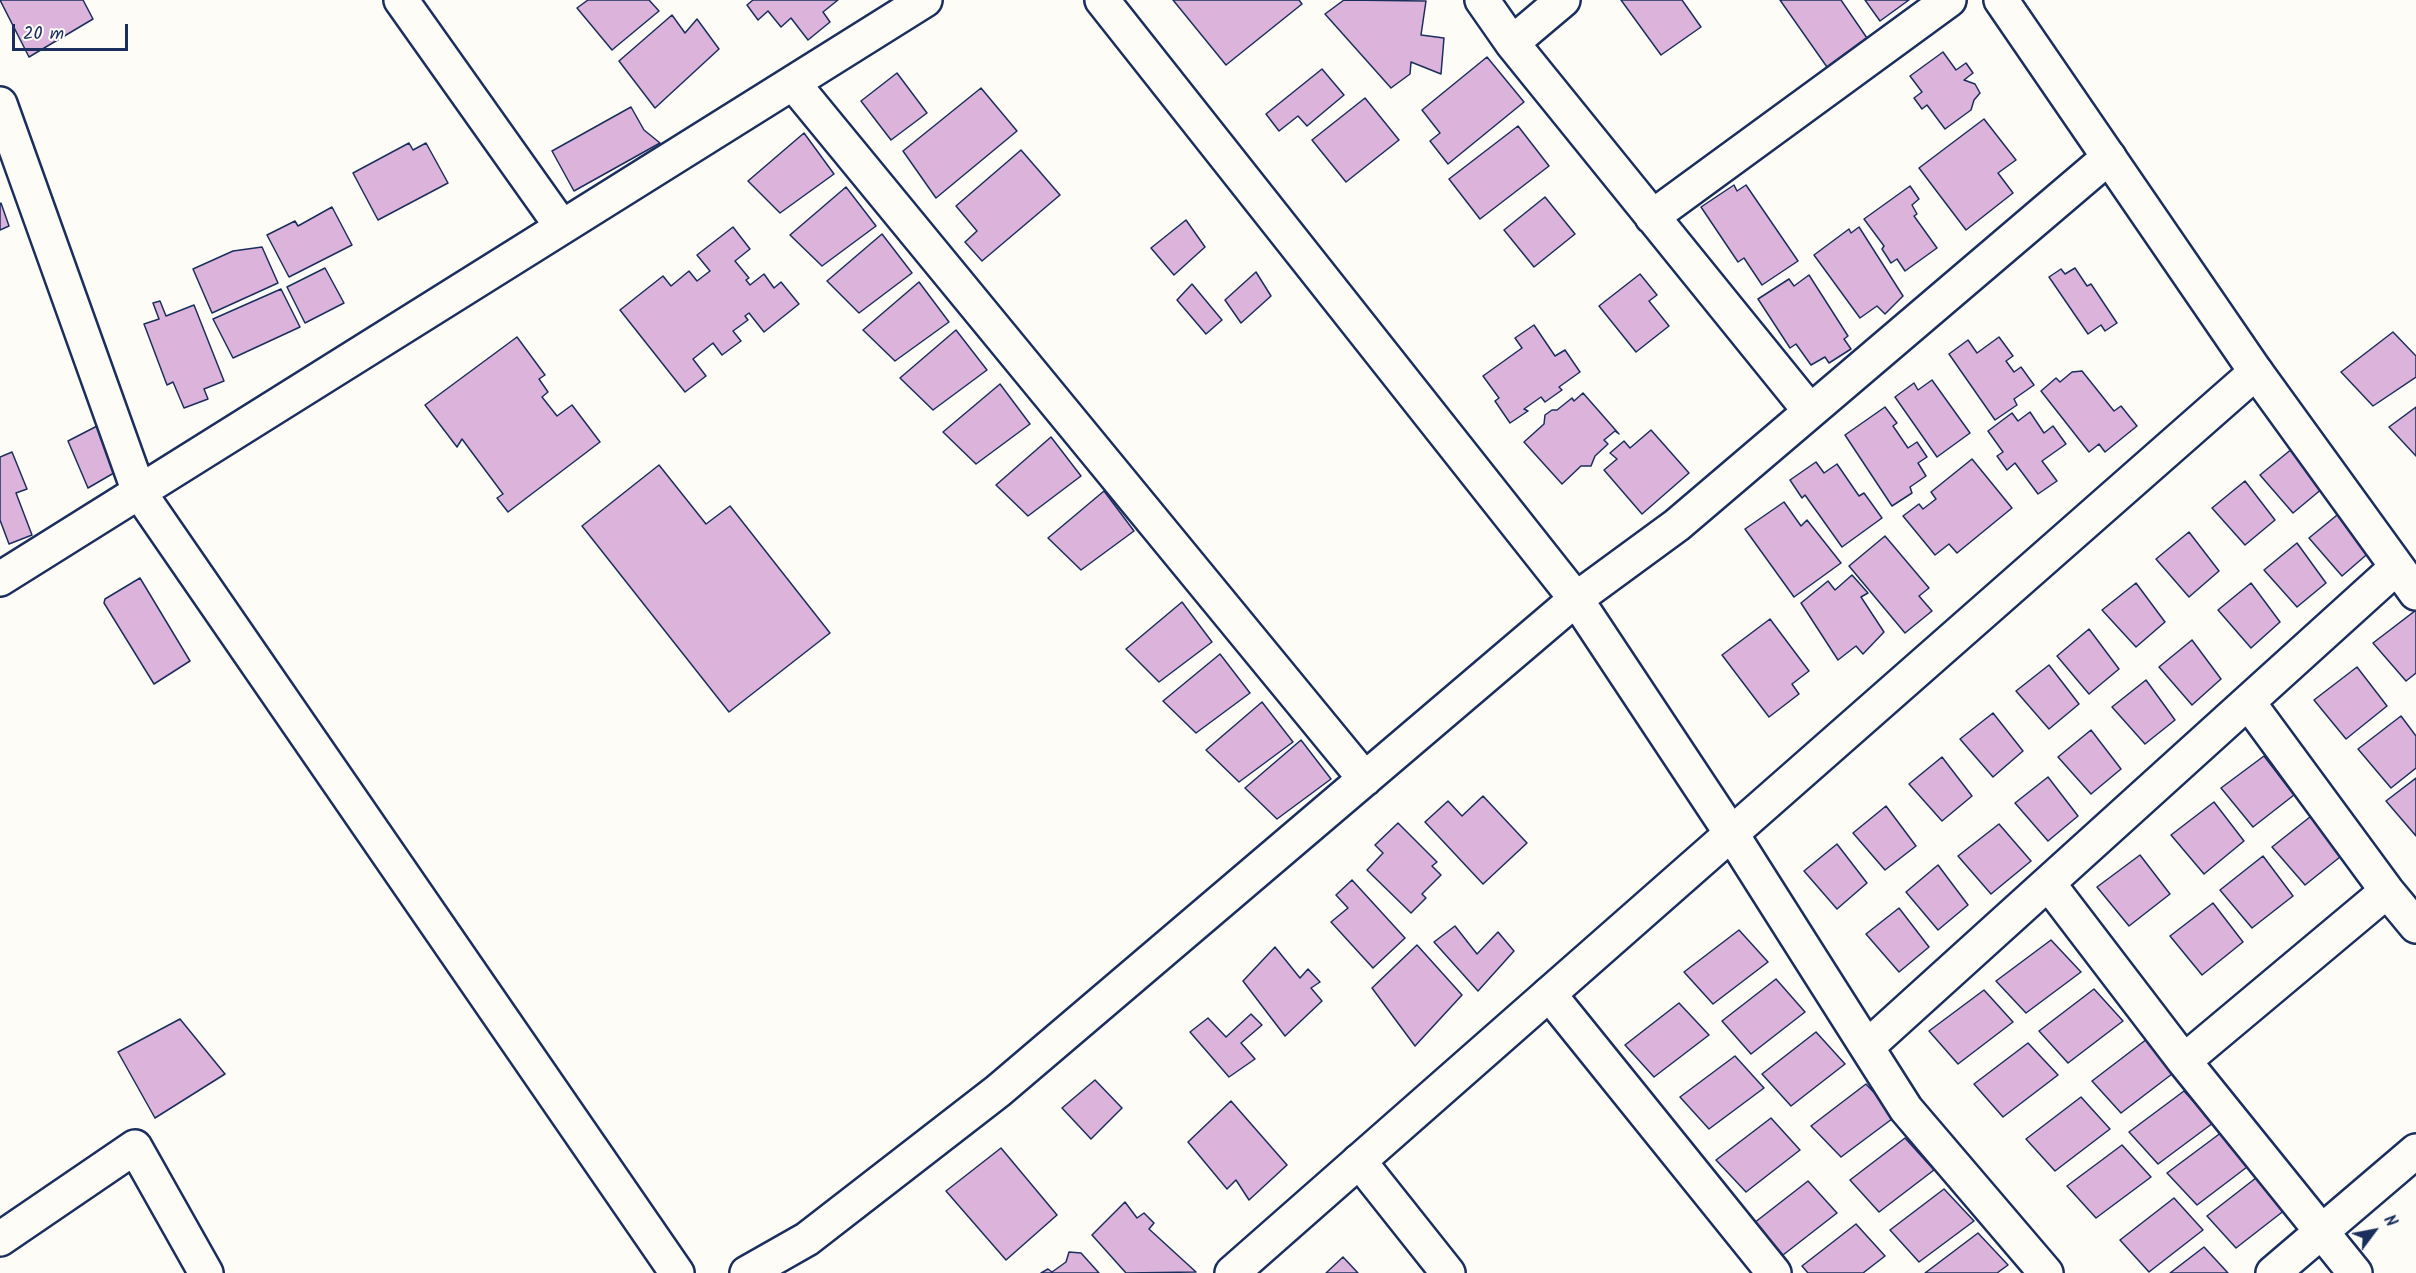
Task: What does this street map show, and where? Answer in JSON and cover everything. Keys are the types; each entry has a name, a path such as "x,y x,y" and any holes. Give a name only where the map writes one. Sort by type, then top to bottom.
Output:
{"street":[{"path":"401,0 562,227"},
{"path":"0,579 925,0"},
{"path":"1102,0 1576,599 1731,833 1906,1108 2046,1273"},
{"path":"1482,0 1512,43 1810,411"},
{"path":"1512,43 1563,0"},
{"path":"1652,216 1949,0"},
{"path":"1867,1047 2248,702 2407,580 2256,372 2001,0"},
{"path":"793,83 1365,779"},
{"path":"0,104 139,492 677,1273"},
{"path":"747,1273 807,1239 998,1091 1576,599 1677,525 2109,157"},
{"path":"1232,1273 2256,372"},
{"path":"2248,702 2387,891 2416,926"},
{"path":"2048,884 2184,1061 2355,1273"},
{"path":"2184,1061 2387,891"},
{"path":"1549,994 1774,1273"},
{"path":"0,1239 135,1147 206,1273"},
{"path":"2273,1273 2416,1150"},
{"path":"1359,1161 1448,1273"}],"building":[{"path":"0,0 83,0 93,19 29,57"},
{"path":"588,0 649,0 659,11 612,50 577,8"},
{"path":"753,0 838,0 823,12 830,22 808,40 791,18 781,27 768,11 758,20 747,5"},
{"path":"1173,0 1299,0 1302,4 1226,65"},
{"path":"1344,0 1426,1 1421,35 1444,38 1441,74 1411,62 1410,74 1391,88 1325,14"},
{"path":"1621,0 1682,0 1701,27 1661,55"},
{"path":"1780,0 1841,0 1867,38 1827,67"},
{"path":"1865,0 1909,0 1880,21"},
{"path":"672,15 685,33 697,19 719,49 655,108 619,61"},
{"path":"1943,52 1956,70 1966,63 1973,73 1964,80 1975,84 1980,93 1974,100 1971,110 1945,129 1927,105 1922,109 1914,98 1922,92 1910,76"},
{"path":"1487,57 1524,102 1448,164 1430,141 1440,133 1422,110"},
{"path":"1322,69 1344,95 1307,126 1298,116 1279,131 1266,114"},
{"path":"897,73 927,113 891,140 861,101"},
{"path":"981,88 1017,131 936,198 903,151"},
{"path":"1365,98 1399,140 1346,182 1312,140"},
{"path":"631,107 644,130 660,143 574,191 552,151"},
{"path":"1984,119 2016,160 1998,173 2013,193 1966,230 1919,168"},
{"path":"1518,126 1549,166 1480,219 1449,179"},
{"path":"804,133 834,174 780,213 748,181"},
{"path":"409,143 413,150 426,143 448,183 378,220 353,173"},
{"path":"1021,150 1060,195 982,261 965,242 977,231 956,206"},
{"path":"1734,185 1737,191 1746,185 1798,261 1762,285 1744,258 1738,262 1701,207"},
{"path":"1910,186 1919,199 1912,205 1917,214 1914,216 1937,248 1905,271 1897,259 1891,263 1882,249 1884,246 1864,219"},
{"path":"846,187 876,226 822,266 790,235"},
{"path":"1545,197 1575,234 1534,267 1504,230"},
{"path":"0,204 9,226 0,230"},
{"path":"332,207 352,245 289,277 267,235 295,221 298,226"},
{"path":"1186,220 1205,247 1174,275 1151,248"},
{"path":"733,227 750,249 735,261 749,278 746,280 750,285 764,274 774,288 781,282 799,304 764,332 749,313 745,316 748,320 733,331 741,341 722,355 713,343 693,359 706,376 685,392 620,310 663,276 671,286 689,271 697,281 710,271 697,255"},
{"path":"1859,227 1903,296 1885,314 1877,306 1860,318 1814,255 1849,229 1851,233"},
{"path":"882,234 912,273 859,313 827,281"},
{"path":"262,247 278,283 212,313 193,269 233,251"},
{"path":"325,268 344,303 305,323 287,287"},
{"path":"2075,268 2087,286 2091,284 2117,323 2105,331 2101,325 2088,334 2049,277 2061,269 2065,274"},
{"path":"1256,272 1271,296 1241,323 1225,300"},
{"path":"1640,274 1657,295 1649,301 1669,326 1636,352 1599,306"},
{"path":"1809,275 1848,336 1844,339 1851,349 1829,363 1825,357 1811,365 1796,344 1790,348 1758,299 1789,279 1794,286"},
{"path":"919,282 949,322 895,361 863,330"},
{"path":"1192,284 1222,320 1206,334 1177,300"},
{"path":"281,289 300,327 233,358 213,319"},
{"path":"160,301 166,316 194,305 224,381 204,389 208,399 184,408 173,382 167,385 144,324 159,319 153,303"},
{"path":"1534,325 1555,356 1565,350 1580,372 1559,387 1562,390 1545,402 1541,397 1524,409 1528,411 1510,423 1495,401 1499,398 1483,376 1522,348 1515,338"},
{"path":"956,330 987,370 933,410 900,378"},
{"path":"2393,332 2416,356 2416,377 2373,406 2341,372"},
{"path":"517,337 545,375 539,379 548,392 542,397 557,416 572,405 600,442 508,512 497,498 503,494 462,439 457,447 425,405"},
{"path":"1999,337 2013,356 2006,361 2014,372 2021,367 2034,385 2014,399 2017,405 1995,420 1949,354 1968,340 1977,353"},
{"path":"2082,371 2114,411 2121,406 2137,426 2105,452 2099,444 2089,452 2041,391 2056,378 2060,382 2072,372"},
{"path":"1932,380 1970,433 1937,457 1895,397 1914,383 1918,390"},
{"path":"1000,384 1030,424 976,464 943,432"},
{"path":"1583,393 1619,434 1615,431 1604,440 1608,444 1595,456 1591,466 1581,466 1562,484 1524,442 1544,424 1545,415 1552,410 1557,410 1572,398 1574,401"},
{"path":"1885,407 1897,423 1893,426 1908,448 1917,442 1927,457 1918,463 1926,476 1910,487 1912,493 1892,506 1845,435"},
{"path":"2416,407 2416,456 2389,427"},
{"path":"2030,412 2044,433 2053,426 2066,444 2042,461 2057,481 2038,494 2015,463 2007,470 1997,456 2003,452 1988,431 2012,413 2018,421"},
{"path":"99,425 119,470 88,488 68,441"},
{"path":"1651,430 1689,473 1642,514 1604,470 1617,459 1610,453 1624,441 1630,448"},
{"path":"1051,437 1081,476 1028,516 996,485"},
{"path":"2293,448 2323,488 2293,513 2260,475"},
{"path":"12,452 27,489 16,493 32,535 9,544 0,520 0,457"},
{"path":"1972,459 2012,508 1957,553 1949,544 1935,555 1903,516 1919,504 1923,509 1936,499 1931,492"},
{"path":"1816,462 1824,473 1837,464 1859,496 1864,493 1882,518 1842,547 1805,495 1802,498 1790,480"},
{"path":"659,465 706,524 730,506 830,633 729,712 582,526"},
{"path":"2245,481 2275,520 2245,545 2212,508"},
{"path":"1104,491 1134,531 1081,570 1048,538"},
{"path":"1784,502 1801,526 1807,520 1841,563 1794,597 1745,529"},
{"path":"2342,511 2372,550 2342,576 2309,538"},
{"path":"2189,532 2219,571 2189,597 2156,559"},
{"path":"1885,536 1929,588 1919,596 1932,611 1905,633 1849,566"},
{"path":"2297,543 2326,583 2297,607 2264,570"},
{"path":"1852,575 1868,593 1861,597 1884,632 1863,654 1856,646 1838,660 1801,603 1828,581 1835,590"},
{"path":"140,578 190,661 154,684 104,603 105,599"},
{"path":"2136,583 2165,622 2136,647 2102,610"},
{"path":"2251,583 2280,622 2251,648 2218,610"},
{"path":"1182,602 1212,642 1159,682 1126,649"},
{"path":"2416,610 2416,673 2406,681 2373,643"},
{"path":"1770,619 1809,671 1792,684 1799,694 1769,717 1722,655"},
{"path":"2089,629 2119,669 2089,694 2057,656"},
{"path":"2192,640 2221,679 2192,705 2159,667"},
{"path":"1220,654 1250,693 1196,733 1163,701"},
{"path":"2049,665 2079,704 2049,729 2016,691"},
{"path":"2357,667 2387,706 2346,739 2314,700"},
{"path":"2146,680 2175,720 2145,744 2112,707"},
{"path":"1262,702 1293,742 1239,782 1206,750"},
{"path":"1993,713 2023,751 1993,777 1960,739"},
{"path":"2401,716 2416,736 2416,768 2391,788 2358,749"},
{"path":"2091,730 2121,769 2091,794 2058,757"},
{"path":"1301,740 1331,779 1277,819 1245,788"},
{"path":"2264,756 2294,795 2253,827 2221,788"},
{"path":"1942,757 1972,796 1942,821 1909,784"},
{"path":"2048,777 2078,816 2048,841 2015,803"},
{"path":"2416,778 2416,836 2386,801"},
{"path":"1483,796 1527,843 1483,884 1425,822 1448,801 1462,816"},
{"path":"2214,802 2244,841 2204,874 2171,835"},
{"path":"1886,806 1916,846 1885,870 1853,833"},
{"path":"2315,813 2345,853 2305,885 2272,847"},
{"path":"1398,823 1437,862 1432,866 1441,875 1422,894 1426,898 1411,913 1367,870 1383,853 1375,845"},
{"path":"1999,824 2031,861 1991,894 1958,856"},
{"path":"1837,844 1867,883 1837,909 1804,871"},
{"path":"2140,855 2170,894 2129,926 2097,887"},
{"path":"2263,856 2293,896 2252,928 2220,890"},
{"path":"1938,865 1968,905 1938,930 1906,892"},
{"path":"1352,880 1405,938 1373,968 1331,922 1348,908 1336,895"},
{"path":"2213,903 2243,942 2202,975 2170,936"},
{"path":"1899,908 1929,947 1899,972 1866,934"},
{"path":"1455,926 1477,954 1498,932 1514,951 1478,991 1434,942"},
{"path":"1739,930 1768,962 1713,1004 1684,972"},
{"path":"2051,940 2081,972 2026,1013 1996,981"},
{"path":"1417,945 1462,995 1415,1046 1372,988"},
{"path":"1275,947 1300,978 1308,969 1320,982 1311,988 1322,1001 1285,1036 1243,981"},
{"path":"1776,979 1805,1012 1751,1054 1722,1021"},
{"path":"2094,989 2123,1021 2068,1063 2039,1031"},
{"path":"1984,990 2013,1022 1958,1064 1929,1031"},
{"path":"1679,1003 1709,1035 1654,1077 1625,1045"},
{"path":"1251,1014 1262,1025 1241,1043 1255,1059 1229,1077 1190,1032 1208,1018 1226,1037"},
{"path":"180,1019 225,1074 155,1118 118,1052"},
{"path":"1816,1032 1845,1064 1791,1106 1762,1074"},
{"path":"2147,1039 2176,1071 2121,1113 2092,1081"},
{"path":"2028,1043 2058,1075 2003,1117 1974,1084"},
{"path":"1735,1056 1764,1088 1709,1129 1680,1097"},
{"path":"1095,1080 1122,1108 1091,1139 1062,1108"},
{"path":"1866,1084 1896,1116 1841,1157 1811,1126"},
{"path":"2184,1091 2213,1123 2158,1164 2129,1132"},
{"path":"2081,1097 2110,1129 2055,1171 2026,1139"},
{"path":"1231,1101 1287,1165 1249,1200 1236,1180 1227,1189 1188,1142"},
{"path":"1771,1118 1800,1150 1746,1192 1716,1160"},
{"path":"2222,1132 2251,1164 2197,1205 2167,1173"},
{"path":"1905,1138 1934,1170 1879,1212 1850,1180"},
{"path":"2122,1145 2151,1177 2096,1218 2067,1186"},
{"path":"1001,1148 1057,1215 1006,1260 946,1191"},
{"path":"2261,1174 2290,1206 2236,1248 2207,1216"},
{"path":"1808,1181 1837,1213 1783,1255 1754,1223"},
{"path":"1944,1189 1974,1221 1919,1262 1890,1230"},
{"path":"2174,1198 2203,1230 2149,1272 2120,1240"},
{"path":"1125,1202 1137,1218 1144,1213 1154,1223 1149,1229 1196,1272 1126,1273 1092,1235"},
{"path":"1856,1224 1885,1256 1863,1273 1808,1273 1802,1266"},
{"path":"1978,1233 2008,1265 1997,1273 1925,1273"},
{"path":"2204,1247 2228,1273 2170,1273"},
{"path":"1069,1252 1081,1253 1099,1273 1041,1273 1048,1269 1052,1272 1066,1262"},
{"path":"1343,1257 1358,1273 1326,1273"}]}
